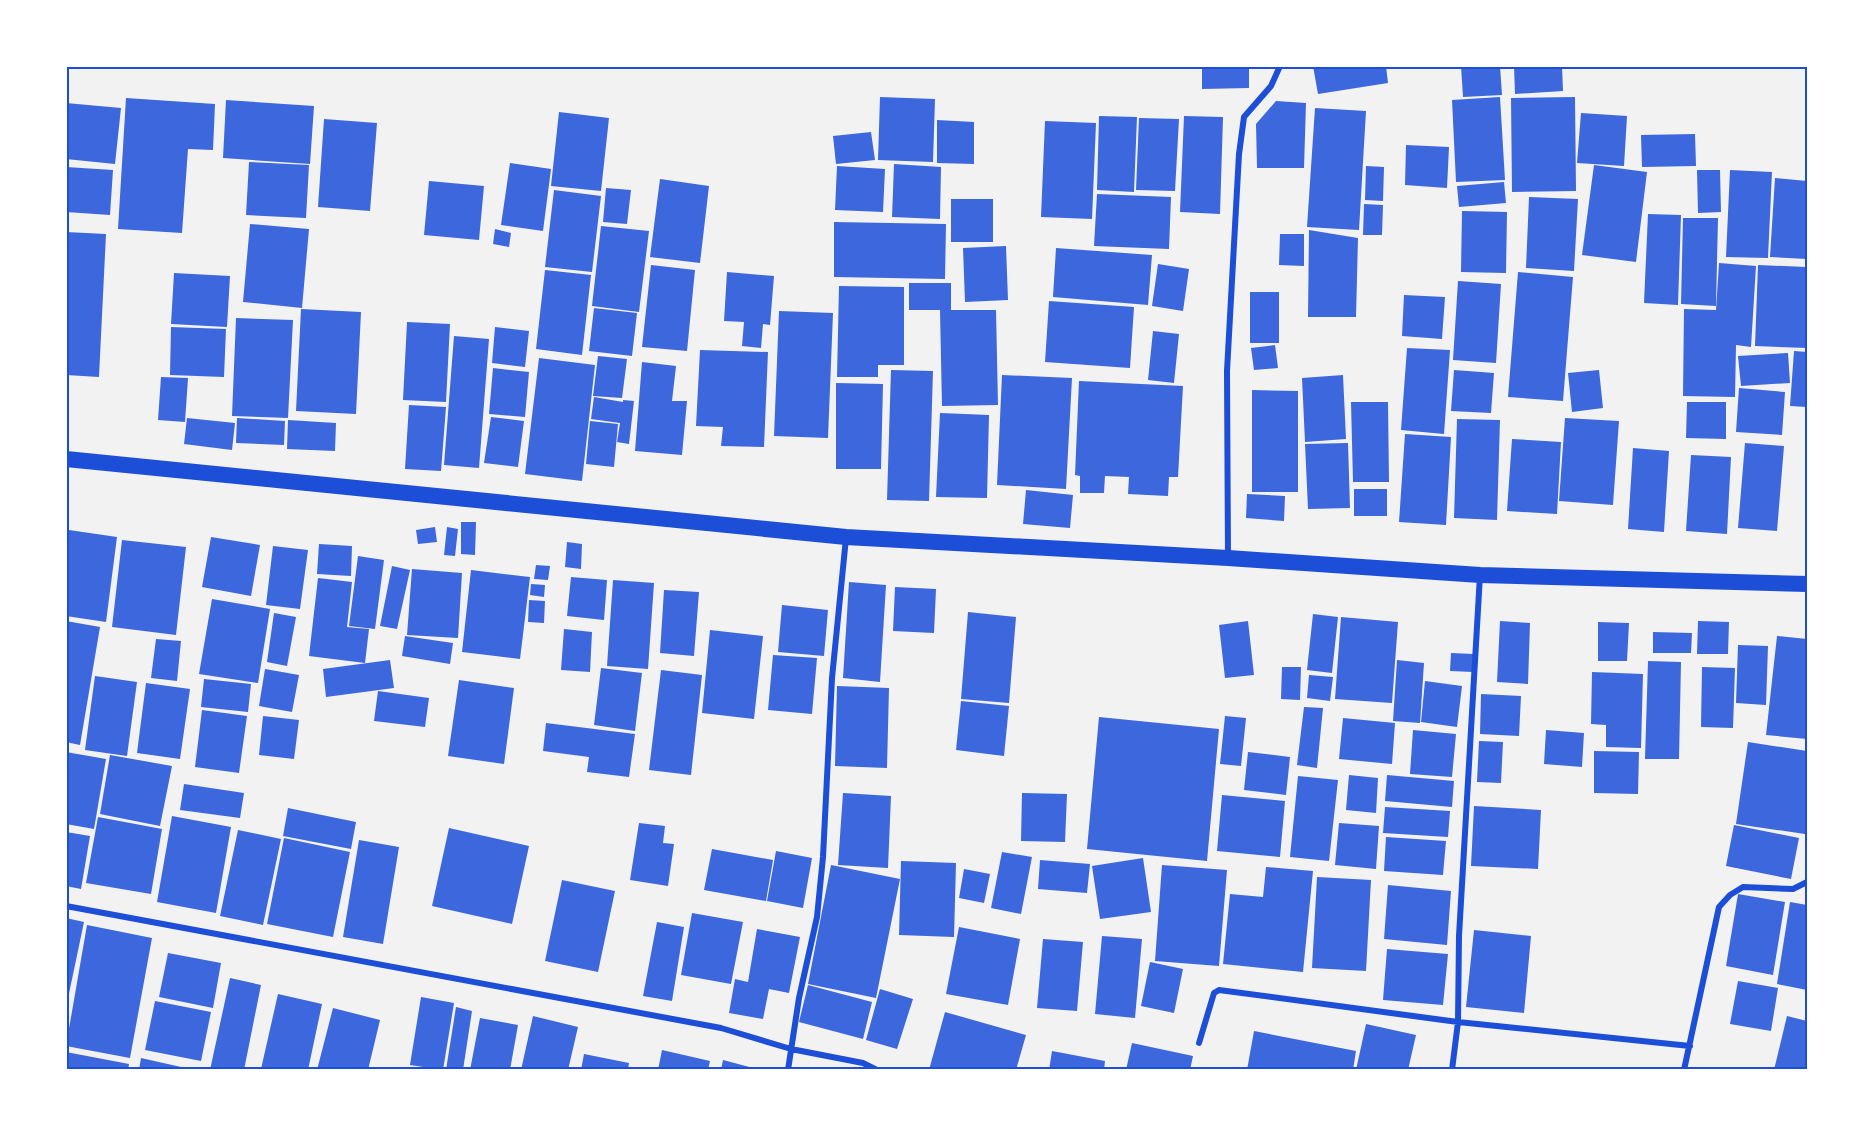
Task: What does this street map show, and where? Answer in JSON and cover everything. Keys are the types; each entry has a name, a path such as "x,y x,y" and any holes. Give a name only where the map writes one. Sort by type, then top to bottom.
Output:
{"highway":[{"path":"66,459 846,537 1228,558 1480,575 1807,584"}],"street":[{"path":"1228,558 1227,371 1239,154 1244,117 1271,86 1280,66"},
{"path":"788,1070 799,998 817,917 823,857 832,678 846,537"},
{"path":"1452,1070 1458,1023 1459,936 1480,575"},
{"path":"1684,1070 1719,907 1743,886 1793,889 1807,882"},
{"path":"66,906 721,1028 791,1049 863,1063 877,1070"},
{"path":"1199,1043 1214,993 1219,990 1458,1023 1690,1046"}],"building":[{"path":"1202,66 1249,66 1249,88 1202,89"},
{"path":"1313,66 1386,66 1388,83 1318,94"},
{"path":"1461,66 1500,66 1502,95 1463,97"},
{"path":"1514,66 1562,66 1563,91 1515,94"},
{"path":"880,97 935,99 933,162 878,160"},
{"path":"1500,97 1505,180 1456,182 1452,100"},
{"path":"1575,97 1576,191 1512,192 1511,98"},
{"path":"126,98 215,104 213,150 188,149 182,233 118,229"},
{"path":"226,100 314,106 310,164 223,158"},
{"path":"1276,101 1306,103 1304,168 1257,168 1256,124"},
{"path":"66,103 121,108 115,164 66,159"},
{"path":"1315,108 1366,111 1359,230 1307,227"},
{"path":"559,112 609,118 601,191 551,186"},
{"path":"1581,113 1627,116 1624,166 1577,163"},
{"path":"1099,116 1137,117 1134,192 1097,190"},
{"path":"1184,116 1223,117 1220,214 1180,212"},
{"path":"1139,118 1179,119 1175,191 1136,190"},
{"path":"324,119 377,123 370,211 318,207"},
{"path":"937,120 974,122 974,164 937,163"},
{"path":"1045,121 1096,123 1092,219 1041,217"},
{"path":"871,132 875,160 836,164 833,136"},
{"path":"1695,134 1696,166 1642,167 1641,135"},
{"path":"1406,145 1449,147 1447,188 1405,185"},
{"path":"249,162 309,165 306,218 246,215"},
{"path":"510,163 551,169 543,231 501,225"},
{"path":"894,164 941,167 940,219 892,217"},
{"path":"1594,165 1647,172 1636,262 1582,255"},
{"path":"837,166 885,169 883,212 835,210"},
{"path":"1366,166 1384,167 1383,201 1365,200"},
{"path":"66,167 113,170 110,215 66,212"},
{"path":"1697,170 1720,170 1721,212 1698,213"},
{"path":"1730,170 1772,172 1768,258 1726,257"},
{"path":"1775,178 1807,181 1807,259 1770,257"},
{"path":"660,179 709,186 700,263 650,257"},
{"path":"429,181 484,186 479,240 424,235"},
{"path":"1504,182 1506,203 1459,207 1457,186"},
{"path":"606,188 631,190 627,224 603,222"},
{"path":"554,190 601,196 592,272 545,267"},
{"path":"1097,194 1171,197 1169,249 1094,246"},
{"path":"1529,197 1578,199 1574,271 1526,268"},
{"path":"951,199 993,199 993,242 951,242"},
{"path":"1364,204 1383,205 1382,235 1363,235"},
{"path":"1462,211 1507,212 1506,273 1461,272"},
{"path":"1648,214 1681,215 1678,305 1644,303"},
{"path":"1683,218 1718,218 1716,306 1681,304"},
{"path":"834,222 946,224 945,279 834,277"},
{"path":"250,224 309,229 302,308 243,302"},
{"path":"601,226 649,231 639,312 592,306"},
{"path":"495,229 511,233 509,247 493,244"},
{"path":"1309,230 1358,238 1356,317 1308,317"},
{"path":"66,232 106,234 99,377 66,375"},
{"path":"1280,234 1304,234 1304,266 1279,265"},
{"path":"1006,246 1008,300 965,302 963,248"},
{"path":"1056,248 1152,255 1148,305 1053,297"},
{"path":"1719,263 1756,266 1751,347 1736,345 1735,397 1683,396 1684,309 1716,310"},
{"path":"1158,264 1189,269 1183,311 1152,306"},
{"path":"651,265 695,270 687,351 642,347"},
{"path":"1758,265 1807,267 1807,348 1755,346"},
{"path":"545,270 591,275 582,355 536,349"},
{"path":"727,272 774,276 770,325 763,324 761,348 742,346 744,322 724,321"},
{"path":"1518,272 1573,277 1563,401 1508,397"},
{"path":"174,273 230,276 227,327 171,324"},
{"path":"1458,281 1501,284 1496,363 1453,360"},
{"path":"909,283 951,283 951,310 996,310 998,405 942,406 940,310 909,310"},
{"path":"839,286 904,287 904,365 878,365 878,377 837,377"},
{"path":"1250,292 1279,292 1279,343 1250,343"},
{"path":"1404,295 1445,297 1442,339 1402,336"},
{"path":"1049,301 1134,307 1130,368 1045,362"},
{"path":"594,308 637,313 632,356 589,351"},
{"path":"301,309 361,312 356,414 296,411"},
{"path":"779,311 833,313 828,438 774,436"},
{"path":"236,318 293,320 288,418 232,416"},
{"path":"407,322 450,324 446,402 403,400"},
{"path":"171,327 226,329 224,377 170,375"},
{"path":"495,327 529,331 525,367 492,363"},
{"path":"1153,331 1179,334 1174,383 1148,380"},
{"path":"454,336 489,339 479,468 444,465"},
{"path":"1275,345 1278,368 1254,370 1251,348"},
{"path":"1407,348 1450,350 1444,434 1401,430"},
{"path":"700,350 768,352 764,447 721,446 723,427 696,426"},
{"path":"1794,351 1807,352 1807,407 1790,406"},
{"path":"1788,353 1790,383 1741,386 1738,356"},
{"path":"598,356 627,359 622,398 593,396"},
{"path":"539,358 595,365 582,481 525,474"},
{"path":"642,362 676,366 672,401 687,401 682,455 635,451"},
{"path":"493,368 529,372 525,417 489,414"},
{"path":"891,370 933,371 929,501 887,500"},
{"path":"1454,370 1494,373 1491,413 1451,411"},
{"path":"1599,370 1603,408 1572,412 1568,373"},
{"path":"1002,375 1072,378 1066,489 997,485"},
{"path":"1343,375 1346,439 1305,442 1302,378"},
{"path":"161,377 188,378 185,422 158,420"},
{"path":"1079,381 1183,386 1178,477 1169,477 1168,496 1128,494 1129,477 1105,476 1104,493 1080,493 1080,476 1075,475"},
{"path":"836,383 883,384 881,469 836,469"},
{"path":"1739,388 1785,392 1782,435 1736,432"},
{"path":"1252,390 1298,391 1298,492 1252,492"},
{"path":"594,397 623,402 623,400 634,401 629,444 617,442 620,423 591,419"},
{"path":"1351,402 1388,402 1389,482 1353,482"},
{"path":"1687,402 1726,402 1726,439 1686,438"},
{"path":"409,405 446,407 441,471 405,469"},
{"path":"940,413 989,415 987,498 936,497"},
{"path":"491,417 524,421 518,467 484,463"},
{"path":"187,418 235,423 232,450 184,444"},
{"path":"237,418 285,421 284,445 236,443"},
{"path":"1565,418 1619,421 1613,505 1559,501"},
{"path":"1457,419 1500,420 1497,520 1454,518"},
{"path":"288,420 336,423 335,451 287,449"},
{"path":"590,421 618,424 614,467 586,464"},
{"path":"1405,434 1451,437 1446,525 1399,522"},
{"path":"1512,439 1561,442 1557,514 1507,511"},
{"path":"1348,443 1350,508 1308,509 1305,444"},
{"path":"1745,443 1784,446 1777,531 1738,528"},
{"path":"1633,448 1669,451 1664,532 1628,529"},
{"path":"1691,455 1731,457 1727,534 1686,531"},
{"path":"1354,489 1387,489 1387,516 1354,516"},
{"path":"1026,490 1073,495 1070,528 1023,524"},
{"path":"1247,494 1285,496 1284,521 1246,518"},
{"path":"461,522 476,522 475,555 461,554"},
{"path":"435,527 437,542 418,544 416,530"},
{"path":"447,527 458,529 455,556 444,555"},
{"path":"69,530 117,537 106,622 66,616 66,551"},
{"path":"211,537 260,545 251,596 202,587"},
{"path":"122,540 186,547 176,635 112,627"},
{"path":"567,542 582,544 581,569 565,567"},
{"path":"319,544 352,546 351,576 317,574"},
{"path":"273,546 308,550 300,609 266,605"},
{"path":"358,556 384,560 375,629 349,626"},
{"path":"536,565 550,566 548,580 534,579"},
{"path":"392,566 410,570 397,629 380,626"},
{"path":"412,569 462,573 458,638 407,635"},
{"path":"471,570 530,577 520,659 462,652"},
{"path":"571,577 607,580 604,620 567,616"},
{"path":"318,578 352,582 347,627 369,629 365,663 309,656"},
{"path":"613,580 654,583 648,669 607,666"},
{"path":"849,582 886,585 880,682 843,678"},
{"path":"531,584 545,585 544,597 530,595"},
{"path":"895,587 936,589 934,633 893,631"},
{"path":"664,590 699,592 694,656 660,653"},
{"path":"212,599 270,609 258,683 199,674"},
{"path":"529,600 545,601 544,623 528,622"},
{"path":"782,605 828,610 824,656 778,652"},
{"path":"968,612 1016,617 1009,703 961,699"},
{"path":"274,613 296,617 287,666 267,662"},
{"path":"1313,614 1338,617 1332,673 1307,670"},
{"path":"1341,617 1398,622 1392,703 1335,699"},
{"path":"66,621 100,627 80,745 66,742"},
{"path":"1248,621 1254,675 1225,678 1219,625"},
{"path":"1500,621 1530,623 1528,684 1497,682"},
{"path":"1698,621 1729,622 1728,654 1697,654"},
{"path":"1598,622 1629,623 1627,661 1598,661"},
{"path":"564,629 592,632 590,672 561,670"},
{"path":"710,630 763,636 754,719 702,713"},
{"path":"1653,632 1692,633 1691,653 1653,653"},
{"path":"405,636 453,643 450,664 402,656"},
{"path":"1777,636 1807,639 1807,739 1766,735"},
{"path":"156,639 181,641 177,681 151,678"},
{"path":"1738,645 1768,646 1766,705 1736,703"},
{"path":"1451,653 1473,654 1473,672 1450,671"},
{"path":"773,655 817,658 812,714 768,710"},
{"path":"390,660 394,688 326,697 323,669"},
{"path":"1397,660 1424,663 1420,723 1393,721"},
{"path":"1648,661 1681,662 1679,759 1645,759"},
{"path":"1282,667 1301,667 1300,700 1281,699"},
{"path":"1702,667 1735,668 1733,728 1701,727"},
{"path":"601,668 642,673 635,731 594,725"},
{"path":"265,669 299,675 292,712 259,706"},
{"path":"661,670 702,675 691,775 649,770"},
{"path":"1592,672 1643,674 1641,748 1606,747 1606,725 1591,724"},
{"path":"1309,675 1333,677 1330,701 1307,698"},
{"path":"95,676 137,682 127,756 85,750"},
{"path":"204,679 251,684 248,712 201,707"},
{"path":"459,680 514,688 504,764 448,756"},
{"path":"1425,681 1462,686 1457,727 1421,722"},
{"path":"146,683 190,689 180,759 137,753"},
{"path":"837,686 889,688 887,768 835,766"},
{"path":"378,691 429,698 425,727 374,721"},
{"path":"1481,694 1521,696 1519,736 1480,734"},
{"path":"961,701 1009,706 1004,756 956,750"},
{"path":"1304,707 1323,708 1317,768 1297,765"},
{"path":"202,710 247,716 239,773 195,767"},
{"path":"263,716 299,720 294,759 259,755"},
{"path":"1225,716 1246,718 1241,766 1220,764"},
{"path":"1099,717 1219,729 1207,861 1087,849"},
{"path":"1343,718 1395,723 1392,764 1339,759"},
{"path":"546,723 635,734 629,777 587,772 589,757 543,751"},
{"path":"1413,730 1456,734 1452,777 1410,774"},
{"path":"1546,730 1584,733 1582,767 1544,764"},
{"path":"1479,741 1503,742 1501,783 1477,782"},
{"path":"1748,742 1807,751 1805,834 1736,824"},
{"path":"1594,751 1639,752 1638,794 1594,793"},
{"path":"66,752 106,759 94,829 66,824"},
{"path":"1248,752 1290,757 1286,795 1244,790"},
{"path":"110,755 172,766 160,826 100,814"},
{"path":"1349,775 1378,778 1376,813 1346,810"},
{"path":"1387,775 1454,781 1452,807 1385,801"},
{"path":"1298,776 1338,780 1329,861 1290,857"},
{"path":"184,784 244,793 240,818 180,810"},
{"path":"843,793 891,796 888,868 838,865"},
{"path":"1022,793 1067,794 1065,842 1021,841"},
{"path":"1222,795 1285,801 1280,857 1217,851"},
{"path":"1474,806 1541,810 1538,869 1471,866"},
{"path":"1385,807 1450,811 1448,837 1383,833"},
{"path":"288,808 356,822 351,849 283,836"},
{"path":"172,816 231,827 216,913 157,902"},
{"path":"98,817 162,829 151,894 86,883"},
{"path":"639,823 665,826 663,843 674,844 668,886 630,880"},
{"path":"1339,823 1379,826 1376,869 1335,865"},
{"path":"1734,825 1799,838 1791,879 1726,866"},
{"path":"449,828 529,846 512,924 432,906"},
{"path":"238,830 281,839 263,925 220,916"},
{"path":"66,832 90,836 81,889 66,886"},
{"path":"1386,837 1446,841 1443,875 1384,871"},
{"path":"284,838 350,852 333,937 267,924"},
{"path":"359,840 399,847 383,944 343,937"},
{"path":"712,849 773,860 766,901 704,890"},
{"path":"776,851 812,858 803,908 767,901"},
{"path":"1002,852 1032,857 1021,914 991,908"},
{"path":"1143,858 1151,912 1100,919 1092,866"},
{"path":"1040,860 1090,864 1087,893 1038,889"},
{"path":"901,861 956,863 954,937 899,935"},
{"path":"831,865 900,879 876,998 808,984"},
{"path":"1162,865 1227,870 1219,966 1155,961"},
{"path":"1266,867 1313,871 1303,972 1223,964 1230,894 1263,897"},
{"path":"964,869 990,874 984,903 959,898"},
{"path":"1317,877 1371,880 1366,971 1312,968"},
{"path":"562,880 615,891 598,972 545,961"},
{"path":"1388,885 1451,891 1447,945 1384,939"},
{"path":"1738,894 1785,902 1773,975 1726,966"},
{"path":"1790,902 1807,905 1807,990 1777,984"},
{"path":"692,913 743,922 731,984 681,975"},
{"path":"66,918 84,922 67,1003 66,1003"},
{"path":"657,922 684,927 672,1001 643,996"},
{"path":"87,925 152,938 130,1058 66,1046"},
{"path":"959,927 1020,939 1008,1005 946,994"},
{"path":"757,929 800,937 789,993 769,989 763,1019 729,1013 735,979 748,982"},
{"path":"1474,930 1531,936 1524,1013 1466,1007"},
{"path":"1102,936 1142,939 1135,1018 1095,1014"},
{"path":"1043,939 1083,942 1077,1011 1037,1008"},
{"path":"1387,949 1448,954 1443,1005 1383,1000"},
{"path":"168,953 221,963 213,1008 159,997"},
{"path":"1150,962 1183,969 1174,1013 1141,1006"},
{"path":"230,978 261,985 244,1070 210,1070"},
{"path":"1738,981 1778,988 1771,1031 1730,1024"},
{"path":"808,985 872,1002 863,1039 799,1022"},
{"path":"880,989 913,999 897,1049 866,1040"},
{"path":"278,994 322,1004 308,1070 261,1069"},
{"path":"421,997 454,1003 443,1070 410,1065"},
{"path":"155,1001 211,1012 201,1061 145,1050"},
{"path":"456,1007 472,1011 463,1070 446,1070"},
{"path":"333,1008 380,1020 368,1070 317,1070"},
{"path":"945,1012 1026,1035 1016,1070 929,1070"},
{"path":"533,1016 578,1027 568,1070 521,1070"},
{"path":"1787,1016 1807,1021 1807,1070 1774,1070"},
{"path":"480,1018 518,1025 510,1070 470,1070"},
{"path":"1366,1024 1416,1035 1408,1070 1356,1070"},
{"path":"1254,1031 1356,1051 1353,1070 1247,1070"},
{"path":"1132,1043 1193,1056 1190,1070 1126,1070"},
{"path":"662,1050 710,1061 708,1070 658,1070"},
{"path":"1052,1051 1105,1061 1104,1070 1049,1070"},
{"path":"66,1052 129,1064 128,1070 66,1070"},
{"path":"584,1054 629,1063 628,1070 581,1070"},
{"path":"141,1058 190,1069 190,1070 139,1070"},
{"path":"723,1060 757,1069 757,1070 721,1070"}]}
